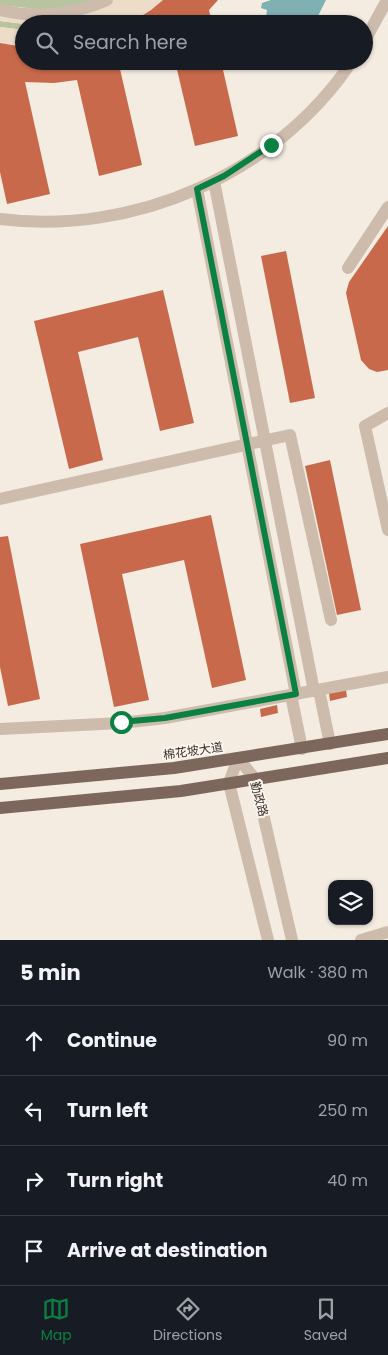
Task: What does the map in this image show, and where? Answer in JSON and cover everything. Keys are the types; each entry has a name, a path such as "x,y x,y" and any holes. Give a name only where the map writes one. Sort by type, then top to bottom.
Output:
{"main road":[{"name":"棉花坡大道","path":"0,784 174,768 388,734"},
{"path":"0,808 181,791 388,758"}],"street":[{"path":"0,10 26,14 55,13 83,8 106,0"},
{"path":"373,26 387,0"},
{"path":"0,219 37,222 92,219 147,208 197,189 248,161 271,145 332,88 345,70"},
{"path":"214,181 316,690 330,744"},
{"path":"197,189 294,695 302,749"},
{"path":"348,268 388,207"},
{"path":"388,413 365,426 388,530"},
{"path":"0,499 290,436 331,620"},
{"path":"0,729 165,718 388,677"},
{"name":"勤政路","path":"238,758 255,779 292,940"},
{"name":"勤政路","path":"238,758 229,783 268,940"},
{"path":"361,940 388,932"}],"green space":[{"path":"0,0 96,0 45,10 0,5"},
{"path":"0,21 15,23 15,29 0,27"}],"shaded area":[{"path":"107,0 163,0 143,15 15,15 15,23 0,21 0,10 26,14"},
{"path":"0,27 15,29 15,46 0,43"}],"water":[{"path":"271,0 326,0 318,15 266,15 267,10 261,8 262,3"}],"building":[{"path":"163,0 218,0 209,10 210,15 143,15"},
{"path":"0,43 15,46 15,70 120,70 142,165 99,176 77,80 54,83 25,82 50,194 7,204 0,172"},
{"path":"177,70 223,70 238,136 195,146"},
{"path":"388,226 388,370 377,372 369,369 361,360 346,293 349,282"},
{"path":"286,251 315,398 290,403 261,256"},
{"path":"163,290 194,423 160,431 138,337 78,352 103,460 69,469 34,321"},
{"path":"330,460 361,610 337,615 305,466"},
{"path":"211,515 246,680 212,688 184,560 122,574 149,700 114,707 80,544"},
{"path":"8,536 40,699 8,706 0,667 0,537"},
{"path":"346,690 347,697 330,701 329,693"},
{"path":"277,705 278,713 261,717 260,709"}],"route":[{"path":"121,722 165,718 296,694 197,189 224,176 271,145"}]}
